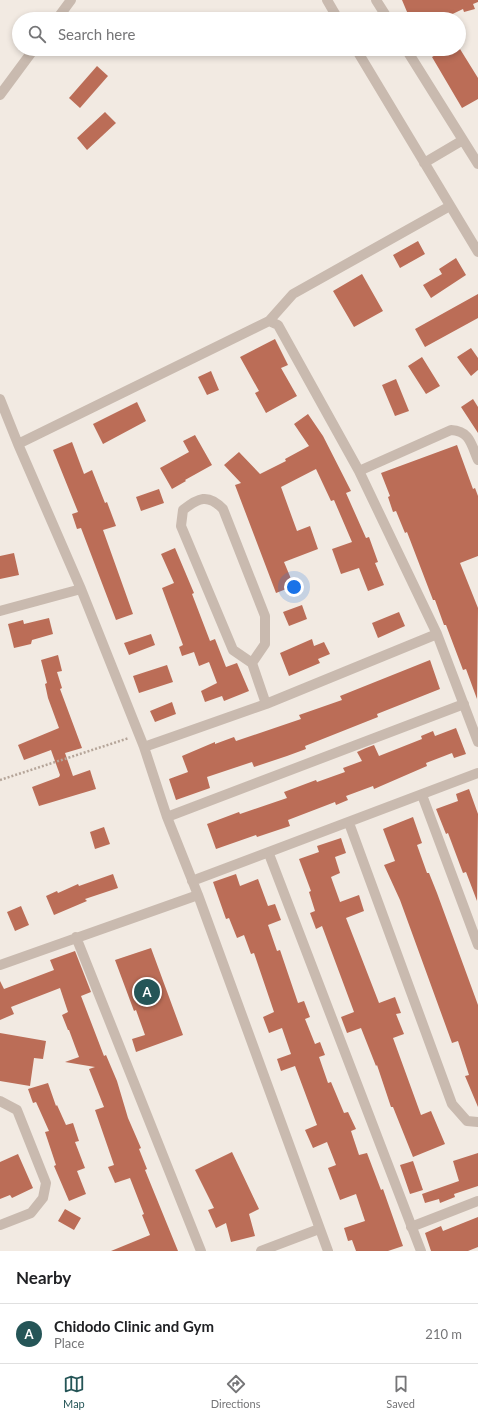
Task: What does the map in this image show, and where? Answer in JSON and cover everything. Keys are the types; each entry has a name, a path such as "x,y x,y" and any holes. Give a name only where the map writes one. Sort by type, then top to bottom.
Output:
{"street":[{"path":"62,12 71,0"},
{"path":"327,0 334,12"},
{"path":"376,0 384,12"},
{"path":"0,95 29,56"},
{"path":"360,56 478,252"},
{"path":"410,56 477,161"},
{"path":"424,163 463,140"},
{"path":"18,444 269,321 293,294 450,206"},
{"path":"269,321 278,325 359,471 437,634 478,742"},
{"path":"0,399 81,589 140,735 167,818 198,894 328,1251"},
{"path":"359,471 451,430 460,430 468,436 478,460"},
{"path":"252,663 265,644 265,616 223,509 216,502 206,498 194,501 183,510 181,526 233,650 252,663 266,704"},
{"path":"0,611 81,589"},
{"path":"144,747 266,704 437,634"},
{"path":"167,818 464,704"},
{"path":"192,881 269,854 478,773"},
{"path":"422,795 478,945"},
{"path":"349,823 452,1104 467,1121 478,1122"},
{"path":"269,854 420,1251"},
{"path":"0,965 198,894"},
{"path":"76,937 201,1251"},
{"path":"0,1101 17,1110 46,1183 43,1198 31,1213 0,1225"},
{"path":"411,1227 478,1201"},
{"path":"261,1251 319,1229"}],"path":[{"path":"0,780 140,735"}],"building":[{"path":"402,0 478,0 478,2 473,4 475,9 464,12 463,9 457,12 407,12"},
{"path":"464,56 478,78 478,99 462,108 432,57"},
{"path":"97,66 108,76 80,108 69,98"},
{"path":"105,112 116,123 87,150 77,138"},
{"path":"418,241 425,254 400,268 393,255"},
{"path":"456,258 466,275 431,298 423,285 442,274 439,269"},
{"path":"362,274 383,311 354,327 333,291"},
{"path":"478,294 478,318 425,347 415,329"},
{"path":"275,339 288,365 281,368 297,396 266,413 255,393 259,391 240,357"},
{"path":"471,348 478,358 478,370 471,376 457,357"},
{"path":"422,357 440,386 426,394 408,366"},
{"path":"211,371 219,390 207,395 198,377"},
{"path":"396,379 409,411 395,416 382,385"},
{"path":"473,399 478,407 478,433 461,407"},
{"path":"137,402 146,421 103,444 93,424"},
{"path":"308,414 323,436 351,491 346,493 366,538 369,537 378,562 375,563 384,585 368,591 359,568 341,574 332,549 352,542 334,500 331,501 316,469 281,487 297,531 310,526 318,549 284,562 294,586 276,593 235,485 241,483 224,465 239,452 260,474 286,461 285,459 309,446 294,424"},
{"path":"195,435 212,465 172,489 160,468 189,452 183,441"},
{"path":"72,442 84,474 92,470 116,526 103,530 133,614 116,620 81,528 77,529 72,514 78,512 53,450"},
{"path":"457,445 473,489 475,488 478,496 478,556 460,563 478,608 477,699 466,669 463,670 446,625 444,625 435,600 433,600 407,532 405,533 396,511 393,512 388,497 390,496 381,473"},
{"path":"159,489 164,503 141,511 136,497"},
{"path":"175,548 194,593 192,594 210,641 215,639 226,667 237,663 249,691 224,701 222,696 205,702 201,691 217,683 209,662 199,666 194,652 182,656 179,647 183,645 162,588 174,583 161,554"},
{"path":"14,553 19,575 0,579 0,556"},
{"path":"302,605 307,619 289,626 283,612"},
{"path":"399,612 405,626 378,638 372,623"},
{"path":"49,618 53,634 32,640 31,644 14,648 8,624 23,620 24,624"},
{"path":"151,634 155,645 129,655 124,643"},
{"path":"312,639 314,646 324,642 330,654 318,659 320,663 289,676 280,653"},
{"path":"58,655 62,671 57,672 62,688 60,689 82,748 65,753 73,776 90,770 96,789 39,806 32,787 59,777 60,775 51,750 24,760 18,745 59,728 48,698 45,684 47,683 41,660"},
{"path":"430,660 440,689 377,714 378,717 305,746 306,749 254,767 252,762 207,777 210,788 176,800 169,779 188,772 182,756 215,742 215,744 234,737 236,741 301,719 299,715 342,700 340,696"},
{"path":"167,665 173,682 139,693 133,676"},
{"path":"172,702 176,714 155,722 150,711"},
{"path":"456,728 466,754 454,758 452,753 426,763 427,766 374,789 373,786 346,796 348,800 336,805 335,802 288,820 290,826 257,837 256,835 216,849 207,824 239,812 240,814 287,798 284,792 316,780 317,782 345,772 343,768 362,761 357,752 366,748 374,745 379,756 422,739 421,736 433,731 435,736"},
{"path":"469,789 478,814 477,901 466,872 463,873 448,833 446,834 436,809 458,801 456,794"},
{"path":"413,817 422,843 417,845 427,873 429,873 437,893 478,1005 478,1107 465,1076 469,1075 458,1041 452,1043 400,900 384,865 395,861 383,829"},
{"path":"104,827 110,844 95,849 90,832"},
{"path":"341,838 346,853 335,857 340,873 331,877 340,902 359,895 364,911 346,918 379,1003 395,997 401,1013 396,1014 404,1034 393,1038 421,1115 431,1111 445,1144 413,1157 393,1107 391,1107 377,1065 376,1066 361,1028 347,1033 341,1017 354,1012 322,926 316,929 310,913 315,911 309,892 311,891 299,859 319,852 317,846"},
{"path":"113,874 118,888 85,899 87,901 54,915 46,896 57,891 58,893 78,884 79,886"},
{"path":"236,874 240,886 258,879 268,906 275,904 281,920 268,925 277,951 280,950 298,1003 304,1001 310,1017 305,1019 315,1044 320,1042 325,1055 319,1057 328,1083 331,1082 344,1113 348,1112 356,1129 351,1131 359,1155 367,1153 381,1190 383,1189 403,1246 388,1251 356,1251 352,1240 348,1241 344,1228 365,1221 356,1194 340,1200 328,1168 336,1165 327,1142 313,1148 305,1130 317,1125 295,1066 281,1071 277,1059 291,1054 282,1028 269,1033 263,1017 274,1012 254,953 251,954 244,935 237,938 229,918 226,919 213,882"},
{"path":"21,906 29,925 15,931 7,912"},
{"path":"151,948 183,1035 136,1052 132,1039 145,1035 136,1010 134,1011 115,960"},
{"path":"75,951 91,992 81,996 104,1056 106,1055 117,1081 128,1118 141,1148 139,1149 147,1169 145,1170 178,1251 111,1251 150,1235 142,1215 144,1214 130,1178 115,1183 108,1167 114,1165 95,1110 104,1107 89,1069 95,1067 65,1062 79,1057 62,1015 68,1012 60,988 11,1007 14,1014 0,1020 0,981 4,989 54,970 50,960"},
{"path":"0,1033 46,1041 43,1059 34,1058 30,1086 0,1081"},
{"path":"48,1083 56,1106 57,1105 66,1125 73,1123 79,1141 75,1142 85,1168 77,1171 86,1194 69,1201 54,1166 56,1165 45,1132 49,1131 36,1102 33,1103 28,1089"},
{"path":"232,1152 259,1209 249,1214 255,1236 231,1242 226,1223 216,1228 208,1210 214,1208 195,1170"},
{"path":"478,1153 478,1186 454,1194 455,1197 440,1203 439,1199 425,1203 422,1194 459,1181 453,1161"},
{"path":"18,1154 33,1188 12,1198 10,1195 0,1199 0,1162"},
{"path":"413,1161 423,1190 410,1194 400,1165"},
{"path":"65,1209 81,1218 74,1230 58,1221"},
{"path":"478,1217 478,1247 468,1251 431,1251 425,1233 441,1226 443,1231"}],"place":[{"name":"Chidodo Clinic and Gym","path":"147,992"}]}
